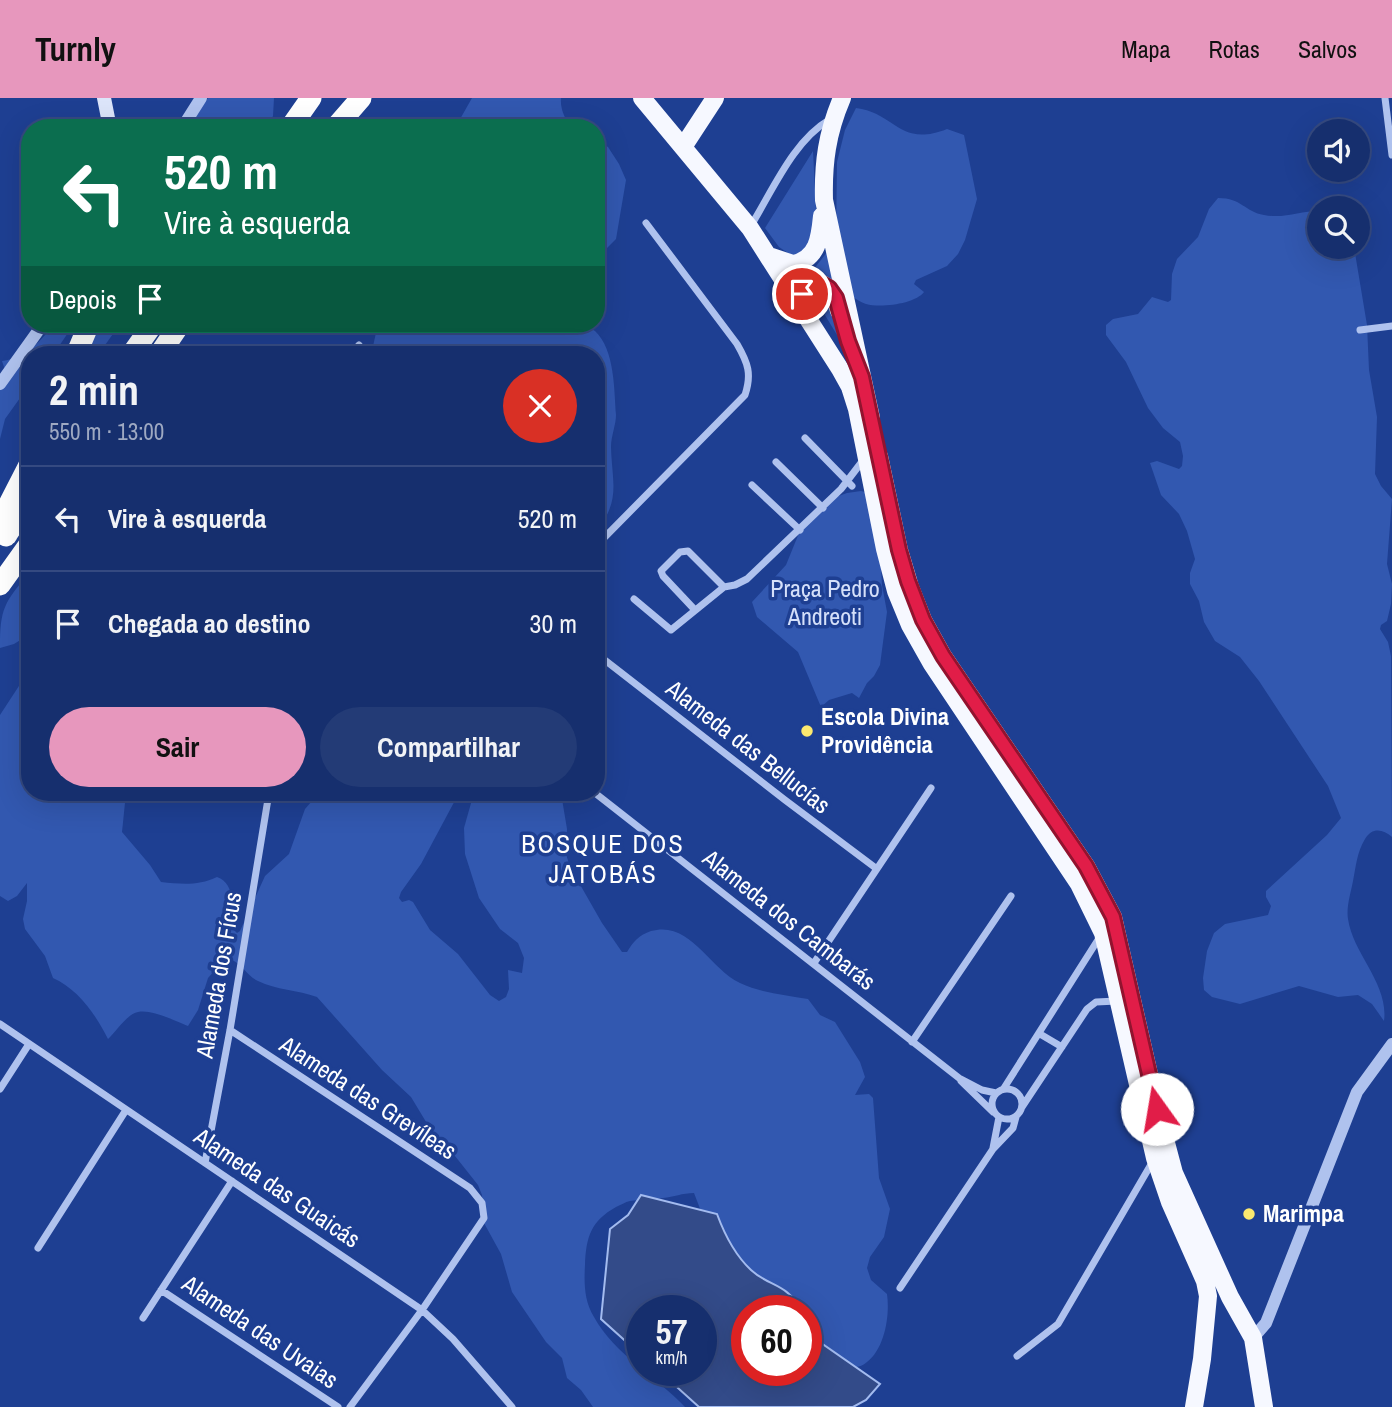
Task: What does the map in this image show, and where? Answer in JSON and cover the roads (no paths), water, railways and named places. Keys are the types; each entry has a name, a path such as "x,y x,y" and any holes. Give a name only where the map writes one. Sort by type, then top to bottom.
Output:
{"highway":[{"path":"296,119 311,98"},
{"path":"327,119 342,98"},
{"path":"343,119 361,98"},
{"path":"4,540 7,508 21,481"},
{"path":"4,540 21,514"},
{"path":"0,585 21,556"}],"main road":[{"path":"104,98 108,119"},
{"path":"642,98 750,228 840,369 857,409 896,591 910,625 932,664 1079,884 1102,933 1155,1158 1170,1202 1205,1281 1208,1296 1194,1407"},
{"path":"683,147 715,98"},
{"path":"769,256 793,264 810,257 819,243 824,200 823,163 833,118 842,98"},
{"path":"824,200 899,550 923,620 943,656 1086,866 1113,917 1174,1173 1230,1297 1253,1338 1265,1407"},
{"path":"797,301 814,284 829,288 836,298 862,377"}],"street":[{"path":"188,119 201,98"},
{"path":"1385,98 1392,156"},
{"path":"750,228 799,147 814,129 833,118"},
{"path":"605,537 745,395 750,379 748,362 737,344 646,223"},
{"path":"1360,330 1392,326"},
{"path":"0,384 21,355"},
{"path":"805,438 849,483 873,488"},
{"path":"634,599 671,630 676,628 724,587 747,579 849,483 866,456"},
{"path":"776,463 823,508"},
{"path":"752,485 800,530"},
{"path":"695,610 661,571 680,552 688,551 724,587"},
{"name":"Alameda das Bellucías","path":"605,660 877,869"},
{"path":"814,963 931,789"},
{"name":"Alameda dos Fícus","path":"205,1163 230,1030 267,801"},
{"name":"Alameda dos Cambarás","path":"605,801 959,1078 982,1090 996,1093"},
{"path":"912,1042 1011,896"},
{"path":"1016,1117 1004,1119 998,1116 992,1108 992,1099 1004,1088 1040,1034 1102,933"},
{"path":"900,1288 993,1149 1013,1128 1022,1107 1087,1009 1096,1002 1118,1001"},
{"name":"Alameda das Guaicás","path":"0,1024 422,1310 453,1339 512,1407"},
{"name":"Alameda das Grevíleas","path":"230,1030 470,1188 482,1203 484,1218 422,1310"},
{"path":"1040,1034 1062,1047"},
{"path":"0,1089 29,1044"},
{"path":"1253,1338 1266,1323 1357,1092 1392,1044"},
{"name":"Alameda dos Cambarás","path":"959,1078 969,1091 998,1116"},
{"path":"1004,1088 1016,1091 1023,1101 1022,1107"},
{"path":"38,1248 126,1110"},
{"path":"993,1149 998,1116"},
{"path":"1017,1356 1058,1324 1155,1158"},
{"path":"143,1318 232,1181"},
{"name":"Alameda das Uvaias","path":"161,1290 338,1407"},
{"path":"350,1407 422,1310"}],"place":[{"name":"Escola Divina Providência","path":"807,731"},
{"name":"Marimpa","path":"1249,1214"}],"district":[{"name":"BOSQUE DOS JATOBÁS","path":"603,859"}],"park label":[{"name":"Praça Pedro Andreoti","path":"825,603"}]}
